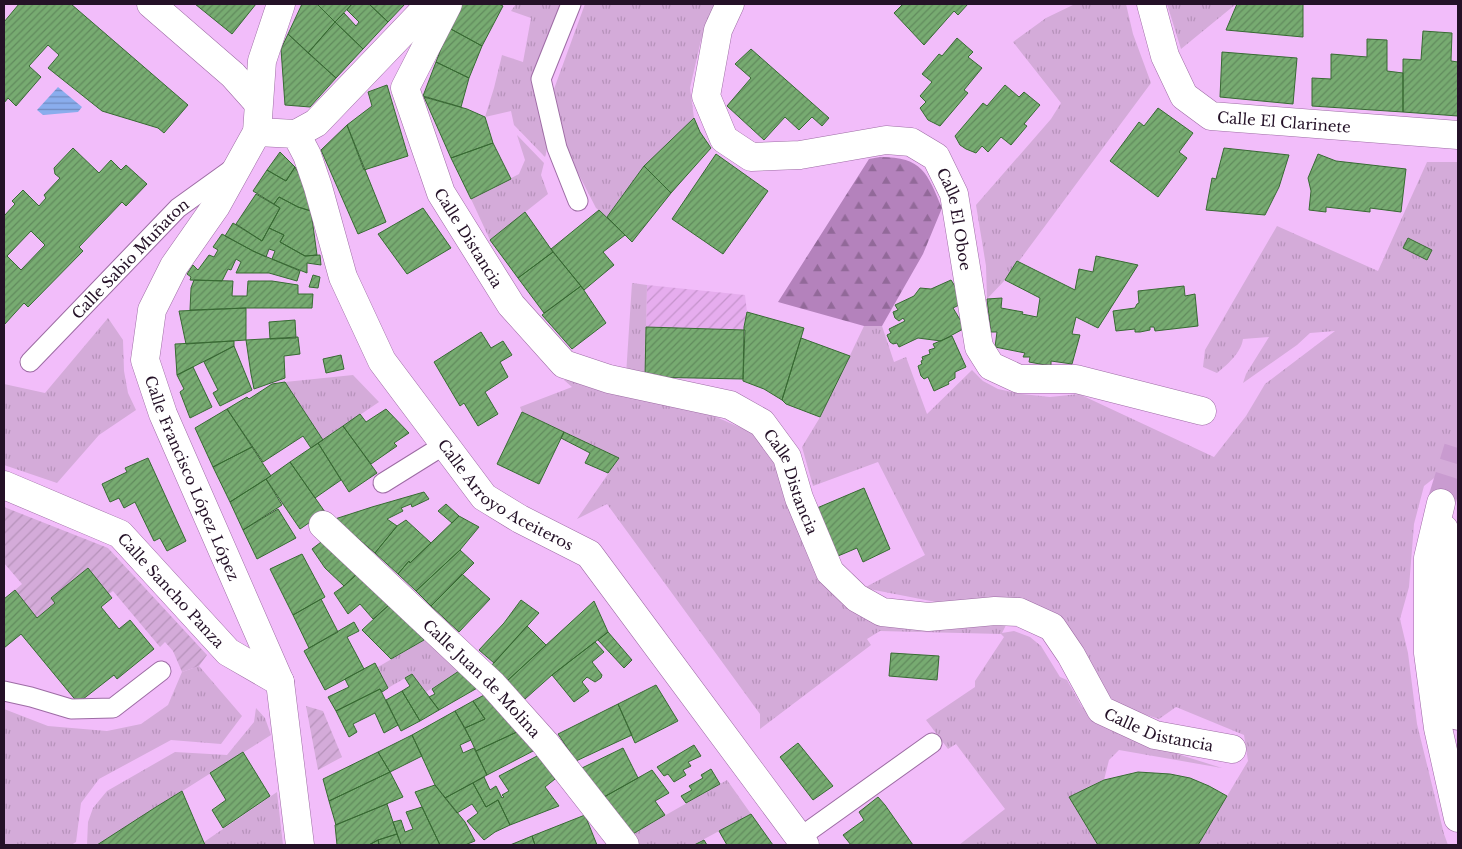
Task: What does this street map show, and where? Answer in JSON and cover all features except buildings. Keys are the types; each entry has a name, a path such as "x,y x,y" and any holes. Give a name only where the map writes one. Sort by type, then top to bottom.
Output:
{"street":[{"path":"151,4 233,75 258,103"},
{"path":"280,4 262,61 257,132 296,134 316,123 430,4"},
{"name":"Calle Distancia","path":"448,4 405,88 441,193 511,305 564,364 609,380 730,405 762,422 787,457 799,498 830,572 857,598 882,612 928,618 995,611 1019,612 1052,627 1071,655 1101,710 1155,735 1232,749"},
{"name":"Calle El Oboe","path":"730,4 718,30 706,96 724,139 751,157 800,155 886,140 911,142 936,157 954,194 979,347 991,366 1019,379 1076,379 1202,411"},
{"name":"Calle El Clarinete","path":"1151,4 1165,56 1184,96 1211,116 1458,135"},
{"name":"Calle Francisco López López","path":"257,132 216,206 174,266 152,310 145,360 166,420 280,682 300,845"},
{"name":"Calle Arroyo Aceiteros","path":"296,134 307,155 318,188 343,277 382,361 484,497 520,519 589,554 802,841"},
{"name":"Calle Sancho Panza","path":"4,485 120,534 228,652 280,682"},
{"path":"1458,716 1450,652 1447,557 1441,503 1428,558 1428,653 1438,728 1458,818"},
{"name":"Calle Juan de Molina","path":"323,525 493,684 545,743 625,845"}],"lane":[{"path":"571,4 541,78 556,148 578,201"},
{"name":"Calle Sabio Muñaton","path":"30,362 178,208 239,165"},
{"path":"383,483 444,445"},
{"path":"4,691 31,696 71,709 113,708 160,671"},
{"path":"802,841 932,743"}],"shaded area":[{"path":"647,285 745,295 747,312 744,327 743,379 645,377"}],"green space":[{"path":"516,4 564,4 531,77 548,144 545,157 514,125 511,111 485,117 502,55 523,62 531,18 511,11"},
{"path":"585,4 714,4 701,40 690,88 694,118 644,166 607,217 596,208 561,140 554,89"},
{"path":"1075,4 1126,4 1133,34 1151,83 1005,280 987,299 986,266 976,205 1051,119 1061,103 1013,42 1046,18"},
{"path":"1167,4 1236,4 1181,49"},
{"path":"517,135 544,163 541,175 548,194 490,240 471,199 519,174 525,160"},
{"path":"880,157 906,160 922,169 932,185 942,208 923,254 882,326 864,326 778,302 869,159"},
{"path":"1427,162 1458,162 1458,481 1457,479 1438,475 1424,486 1414,524 1409,587 1400,619 1408,653 1417,724 1448,845 1198,845 1248,761 1244,735 1176,707 1159,719 1121,707 1098,686 1072,633 941,603 864,588 925,555 878,462 813,486 802,447 822,414 864,326 882,326 894,362 906,357 927,414 972,370 983,381 998,389 1050,397 1079,394 1214,457 1246,416 1265,384 1335,331 1310,333 1297,345 1243,383 1246,374 1269,337 1243,339 1237,354 1217,373 1203,367 1205,350 1277,226 1378,271"},
{"path":"632,283 647,285 645,377 626,375"},
{"path":"108,318 123,340 124,371 128,393 136,410 99,435 57,483 4,465 4,384 45,393"},
{"path":"353,375 379,402 323,440 285,382"},
{"path":"577,378 673,398 755,434 777,462 851,605 1008,621 1002,633 1014,631 1030,637 1041,646 1060,677 1067,680 1082,707 1104,725 1136,741 1222,768 1119,750 1109,760 1104,780 1070,797 1098,845 959,845 1005,809 956,744 948,749 926,720 975,687 975,681 1004,637 1001,634 880,631 867,639 871,645 760,729 760,714 607,504 577,519 619,458 522,412 520,407 572,387 564,380"},
{"path":"4,507 108,548 207,655 199,666 182,672 173,651 165,642 160,647 113,591 109,594 88,569 51,598 55,603 37,618 15,590 22,584 4,563"},
{"path":"424,640 462,669 426,692 412,674 388,688 378,667"},
{"path":"199,666 242,716 221,744 171,740 99,779 81,803 76,842 71,845 4,845 4,709 48,726 107,731 141,724 168,705 182,672"},
{"path":"306,706 323,711 342,757 318,770"},
{"path":"256,708 265,718 271,735 97,845 87,845 88,822 93,808 107,791 175,752 227,755 254,722"},
{"path":"727,780 751,814 693,845 638,845 631,835"},
{"path":"277,792 283,845 205,845 204,842"}],"water":[{"path":"58,87 82,107 78,112 43,115 37,110"}],"tunnel":[{"path":"1441,503 1458,448"}]}
